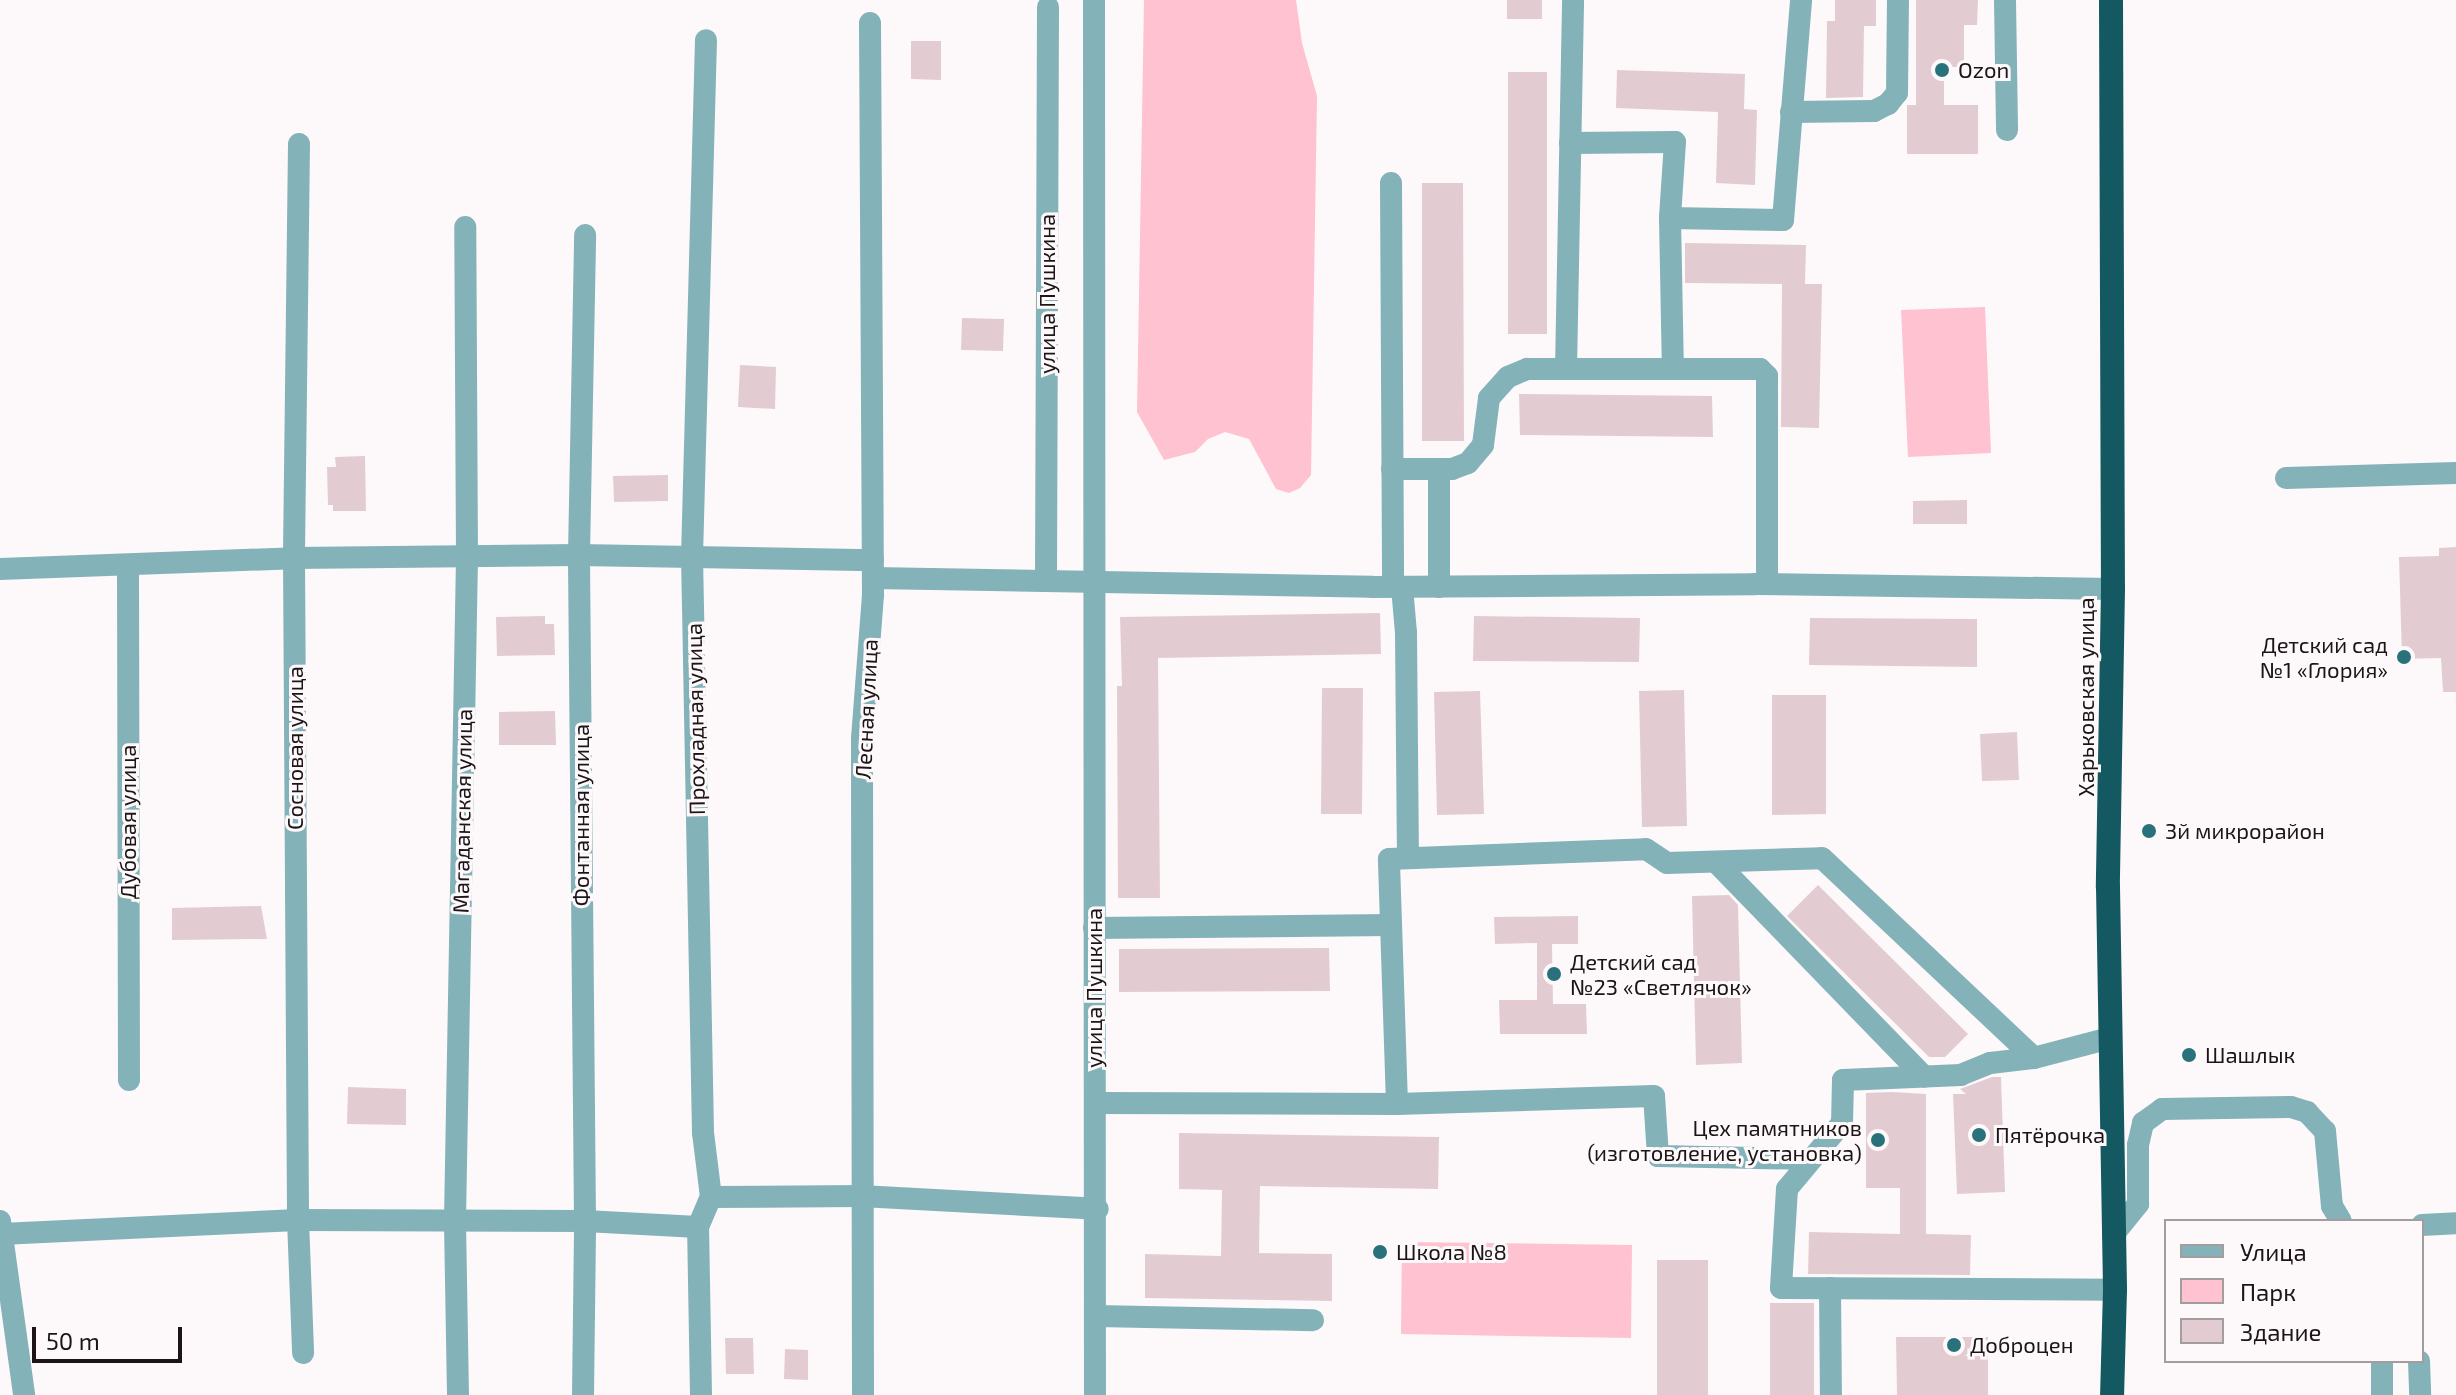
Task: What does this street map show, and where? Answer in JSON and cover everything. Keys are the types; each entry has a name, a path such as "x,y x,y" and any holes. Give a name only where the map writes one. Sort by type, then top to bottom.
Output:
{"highway":[{"name":"Харьковская улица","path":"2111,0 2113,589 2108,887 2115,1290 2112,1395"}],"street":[{"name":"улица Пушкина","path":"1094,0 1094,928 1098,1209 1095,1395"},
{"path":"1566,369 1573,0"},
{"path":"1670,218 1783,220 1801,0"},
{"path":"1791,112 1874,111 1888,104 1897,93 1898,0"},
{"path":"2005,0 2007,130"},
{"name":"улица Пушкина","path":"1046,581 1048,7"},
{"name":"Лесная улица","path":"863,1395 862,738 873,569 870,23"},
{"name":"Прохладная улица","path":"706,40 692,557 703,1133 711,1197"},
{"path":"1570,143 1675,142 1670,218 1673,369"},
{"name":"Сосновая улица","path":"299,144 294,558 298,1220 303,1353"},
{"path":"1391,183 1392,469 1397,587 1406,633 1408,858"},
{"name":"Магаданская улица","path":"458,1395 455,1219 467,558 465,227"},
{"name":"Фонтанная улица","path":"583,1395 585,1221 579,555 585,235"},
{"path":"1392,469 1460,467 1478,454 1485,434 1489,398 1508,377 1527,369 1760,369 1767,376 1767,584"},
{"path":"1439,469 1439,587"},
{"path":"2286,478 2456,473"},
{"path":"0,569 294,558 579,555 692,557 1046,581 1397,587 1767,584 2113,589"},
{"name":"Дубовая улица","path":"128,565 129,1080"},
{"path":"1397,1104 1389,859 1646,849 1667,863 1822,858 2034,1058"},
{"path":"1716,862 1924,1077"},
{"path":"1094,928 1391,925"},
{"path":"2110,1038 2034,1058 1990,1063 1961,1075 1843,1080 1842,1123 1787,1189 1781,1288 2115,1290"},
{"path":"1095,1103 1397,1104 1654,1096 1658,1156 1811,1159"},
{"path":"2113,1235 2138,1204 2138,1145 2143,1123 2162,1109 2291,1107 2307,1112 2325,1131 2332,1206 2340,1219"},
{"path":"701,1395 698,1227 711,1197 861,1196 1098,1209"},
{"path":"24,1395 1,1227 455,1219 698,1227"},
{"path":"2424,1225 2456,1223"},
{"path":"1830,1288 1831,1395"},
{"path":"1096,1316 1313,1320"},
{"path":"2382,1363 2382,1395"},
{"path":"2419,1363 2420,1395"}],"green space":[{"path":"1144,0 1296,0 1302,43 1317,96 1311,475 1300,488 1289,493 1276,489 1249,439 1225,432 1208,439 1195,452 1164,460 1137,412"},
{"path":"1985,307 1991,453 1908,457 1901,310"},
{"path":"1402,1242 1632,1245 1631,1338 1401,1334"}],"building":[{"path":"1507,0 1542,0 1542,19 1507,19"},
{"path":"1835,0 1876,0 1876,26 1864,26 1863,97 1826,98 1827,21 1835,21"},
{"path":"1916,0 1978,0 1977,25 1964,25 1964,67 1944,67 1944,105 1978,105 1978,154 1907,154 1907,105 1916,105"},
{"path":"911,41 941,41 941,80 911,79"},
{"path":"1617,70 1745,74 1744,109 1757,110 1755,185 1716,183 1718,112 1616,108"},
{"path":"1508,72 1547,72 1547,334 1508,334"},
{"path":"1422,183 1463,183 1464,441 1422,441"},
{"path":"1685,243 1806,245 1805,284 1822,284 1819,428 1781,427 1782,284 1685,283"},
{"path":"962,318 1004,319 1003,351 961,350"},
{"path":"740,365 776,367 775,409 738,407"},
{"path":"1519,394 1712,396 1713,437 1520,435"},
{"path":"365,456 366,511 333,511 333,505 328,505 327,467 336,467 335,457"},
{"path":"668,475 668,501 614,502 613,476"},
{"path":"1967,500 1967,524 1913,524 1913,501"},
{"path":"2456,547 2456,692 2443,692 2441,658 2402,659 2399,557 2439,556 2439,548"},
{"path":"1380,613 1381,654 1158,658 1160,898 1118,898 1117,686 1122,686 1120,617"},
{"path":"545,616 545,624 554,624 555,655 497,656 496,617"},
{"path":"1474,616 1640,618 1639,662 1473,661"},
{"path":"1810,618 1977,619 1977,667 1809,665"},
{"path":"1322,688 1363,688 1362,814 1321,814"},
{"path":"1684,690 1687,826 1642,827 1639,691"},
{"path":"1480,691 1484,814 1437,815 1434,692"},
{"path":"1772,695 1826,695 1826,814 1772,815"},
{"path":"555,711 556,745 499,745 499,712"},
{"path":"2017,732 2019,780 1982,781 1980,734"},
{"path":"1818,885 1968,1034 1945,1057 1929,1057 1787,916"},
{"path":"1729,895 1738,905 1742,1063 1696,1065 1692,896"},
{"path":"261,906 267,939 172,940 172,908"},
{"path":"1578,916 1578,944 1552,944 1553,1004 1586,1004 1587,1034 1500,1034 1499,1000 1537,1000 1537,943 1495,944 1494,917"},
{"path":"1329,948 1330,991 1119,992 1119,949"},
{"path":"1992,1077 2001,1077 2005,1192 1957,1194 1953,1094 1966,1094 1960,1089"},
{"path":"348,1087 406,1089 406,1125 347,1124"},
{"path":"1866,1093 1926,1094 1926,1234 1971,1235 1970,1275 1808,1274 1809,1232 1900,1234 1900,1188 1866,1188"},
{"path":"1179,1133 1439,1137 1438,1189 1260,1186 1259,1253 1332,1254 1332,1301 1145,1298 1145,1254 1221,1256 1222,1190 1179,1189"},
{"path":"1657,1260 1708,1260 1708,1395 1657,1395"},
{"path":"1770,1303 1814,1303 1814,1395 1770,1395"},
{"path":"1896,1337 1988,1337 1988,1395 1897,1395"},
{"path":"725,1338 753,1338 754,1374 726,1374"},
{"path":"785,1349 808,1350 808,1380 784,1379"}],"place":[{"name":"Ozon","path":"1942,70"},
{"name":"Детский сад №1 «Глория»","path":"2404,657"},
{"name":"3й микрорайон","path":"2149,831"},
{"name":"Детский сад №23 «Светлячок»","path":"1554,974"},
{"name":"Шашлык","path":"2189,1055"},
{"name":"Пятёрочка","path":"1979,1135"},
{"name":"Цех памятников (изготовление, установка)","path":"1878,1140"},
{"name":"Школа №8","path":"1380,1252"},
{"name":"Доброцен","path":"1954,1345"}]}
